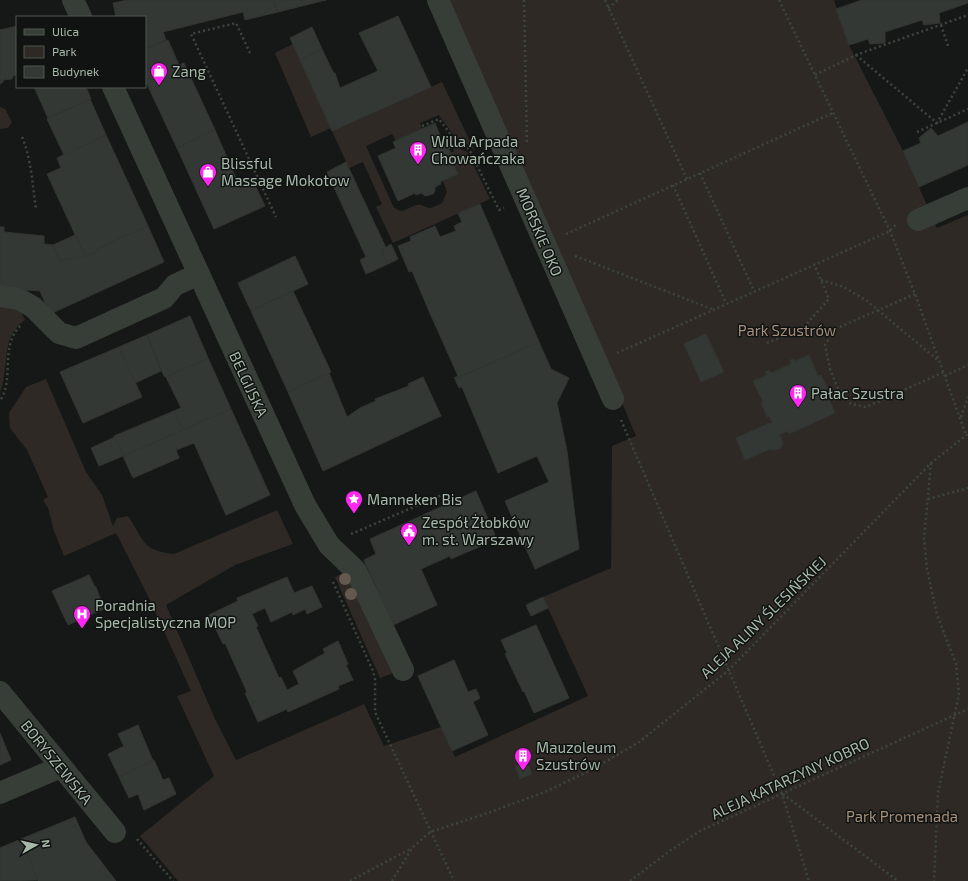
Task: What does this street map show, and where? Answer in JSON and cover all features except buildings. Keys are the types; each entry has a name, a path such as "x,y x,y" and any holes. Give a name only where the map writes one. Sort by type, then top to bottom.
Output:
{"street":[{"path":"73,0 81,16"},
{"name":"MORSKIE OKO","path":"438,0 612,399"},
{"name":"BELGIJSKA","path":"113,88 305,505 329,545 356,571 403,670"},
{"path":"909,220 968,198"},
{"path":"0,296 19,298 33,307 59,333 76,338 164,298 175,285 199,274"},
{"name":"BORYSZEWSKA","path":"0,692 61,767 124,833"},
{"path":"0,793 61,767"}],"path":[{"path":"524,0 527,150"},
{"path":"605,0 687,179"},
{"path":"608,8 618,0"},
{"path":"779,0 890,230 967,435"},
{"path":"815,75 856,55 968,16"},
{"path":"250,53 236,23 191,34 276,217"},
{"path":"941,25 948,46"},
{"path":"856,55 937,122"},
{"path":"937,122 968,68"},
{"path":"917,132 968,109"},
{"path":"545,244 833,113"},
{"path":"422,126 439,119 458,144 470,149 493,198"},
{"path":"22,137 29,153 33,174 36,209"},
{"path":"448,148 458,144"},
{"path":"700,173 754,291"},
{"path":"672,186 726,303"},
{"path":"596,362 890,230 909,220"},
{"path":"545,244 712,309"},
{"path":"767,343 802,329 829,299 814,264"},
{"path":"821,280 844,287 879,310 940,362"},
{"path":"915,294 836,329 825,345 830,369 838,387 851,404 866,407 944,372"},
{"path":"1,399 4,391 5,347 13,331 23,324"},
{"path":"945,376 968,365"},
{"path":"961,418 968,397"},
{"path":"612,399 782,794 809,881"},
{"name":"ALEJA ALINY ŚLESIŃSKIEJ","path":"392,881 412,848 430,832 491,812 547,791 593,769 639,742 729,670 931,463 967,435"},
{"path":"931,463 924,539 927,569 937,615 956,664 959,694 953,715 938,793 934,881"},
{"path":"928,499 968,488"},
{"path":"352,534 444,494"},
{"path":"331,579 375,679 375,712 454,881"},
{"name":"ALEJA KATARZYNY KOBRO","path":"630,881 671,850 700,831 968,709"},
{"path":"782,794 898,881"},
{"path":"124,833 173,881"},
{"path":"350,881 412,848"}],"green space":[{"name":"Park Szustrów","path":"447,0 834,0 849,45 903,151 937,228 968,215 968,881 178,881 140,836 214,776 177,696 191,691 148,596 116,533 64,556 54,531 48,508 43,500 48,497 27,450 10,428 9,413 26,387 46,379 86,472 102,495 113,526 117,518 128,516 141,538 149,547 155,550 174,554 277,510 293,544 235,565 166,605 215,719 236,760 364,704 384,746 441,727 455,757 588,696 543,597 611,568 612,446 636,436 561,259"},
{"path":"293,44 331,128 311,137 275,53"},
{"path":"442,82 475,152 469,145 458,141 439,115 420,123 422,129 396,141 392,134 366,146 393,206 400,211 417,205 431,208 442,203 447,192 443,181 457,174 449,154 457,147 467,152 490,199 393,243 376,207 382,204 363,162 349,168 332,131"},
{"path":"0,107 5,109 12,122 8,128 0,129"},
{"path":"0,305 20,310 25,320 17,327 9,343 5,372 0,393"},
{"path":"348,571 393,673 380,678 335,577"}],"place":[{"name":"Zang","path":"159,86"},
{"name":"Willa Arpada Chowańczaka","path":"418,165"},
{"name":"Blissful Massage Mokotow","path":"208,187"},
{"name":"Pałac Szustra","path":"798,408"},
{"name":"Manneken Bis","path":"354,514"},
{"name":"Zespół Żłobków m. st. Warszawy","path":"409,546"},
{"name":"Poradnia Specjalistyczna MOP","path":"82,629"},
{"name":"Mauzoleum Szustrów","path":"523,771"}],"park label":[{"name":"Park Promenada","path":"902,816"}]}
